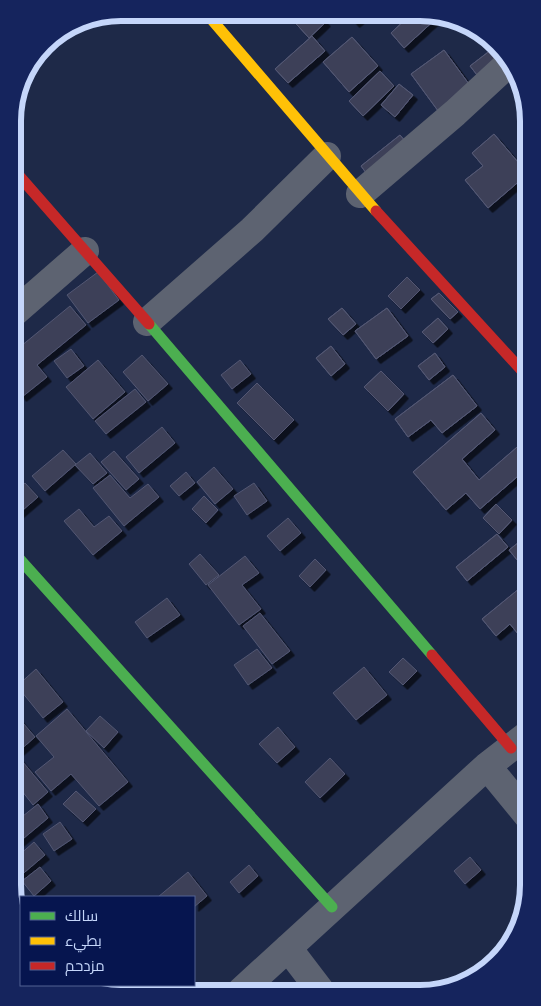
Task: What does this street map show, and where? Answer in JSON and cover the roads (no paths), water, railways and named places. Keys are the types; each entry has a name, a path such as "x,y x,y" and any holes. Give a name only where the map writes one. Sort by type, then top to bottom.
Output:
{"street":[{"path":"213,21 360,194 520,369"},
{"path":"360,194 455,113 504,68"},
{"path":"148,322 252,230 327,156"},
{"path":"21,178 519,742 487,766 248,985"},
{"path":"21,307 85,251"},
{"path":"21,561 332,907"},
{"path":"487,766 520,806"},
{"path":"288,948 316,985"}]}
